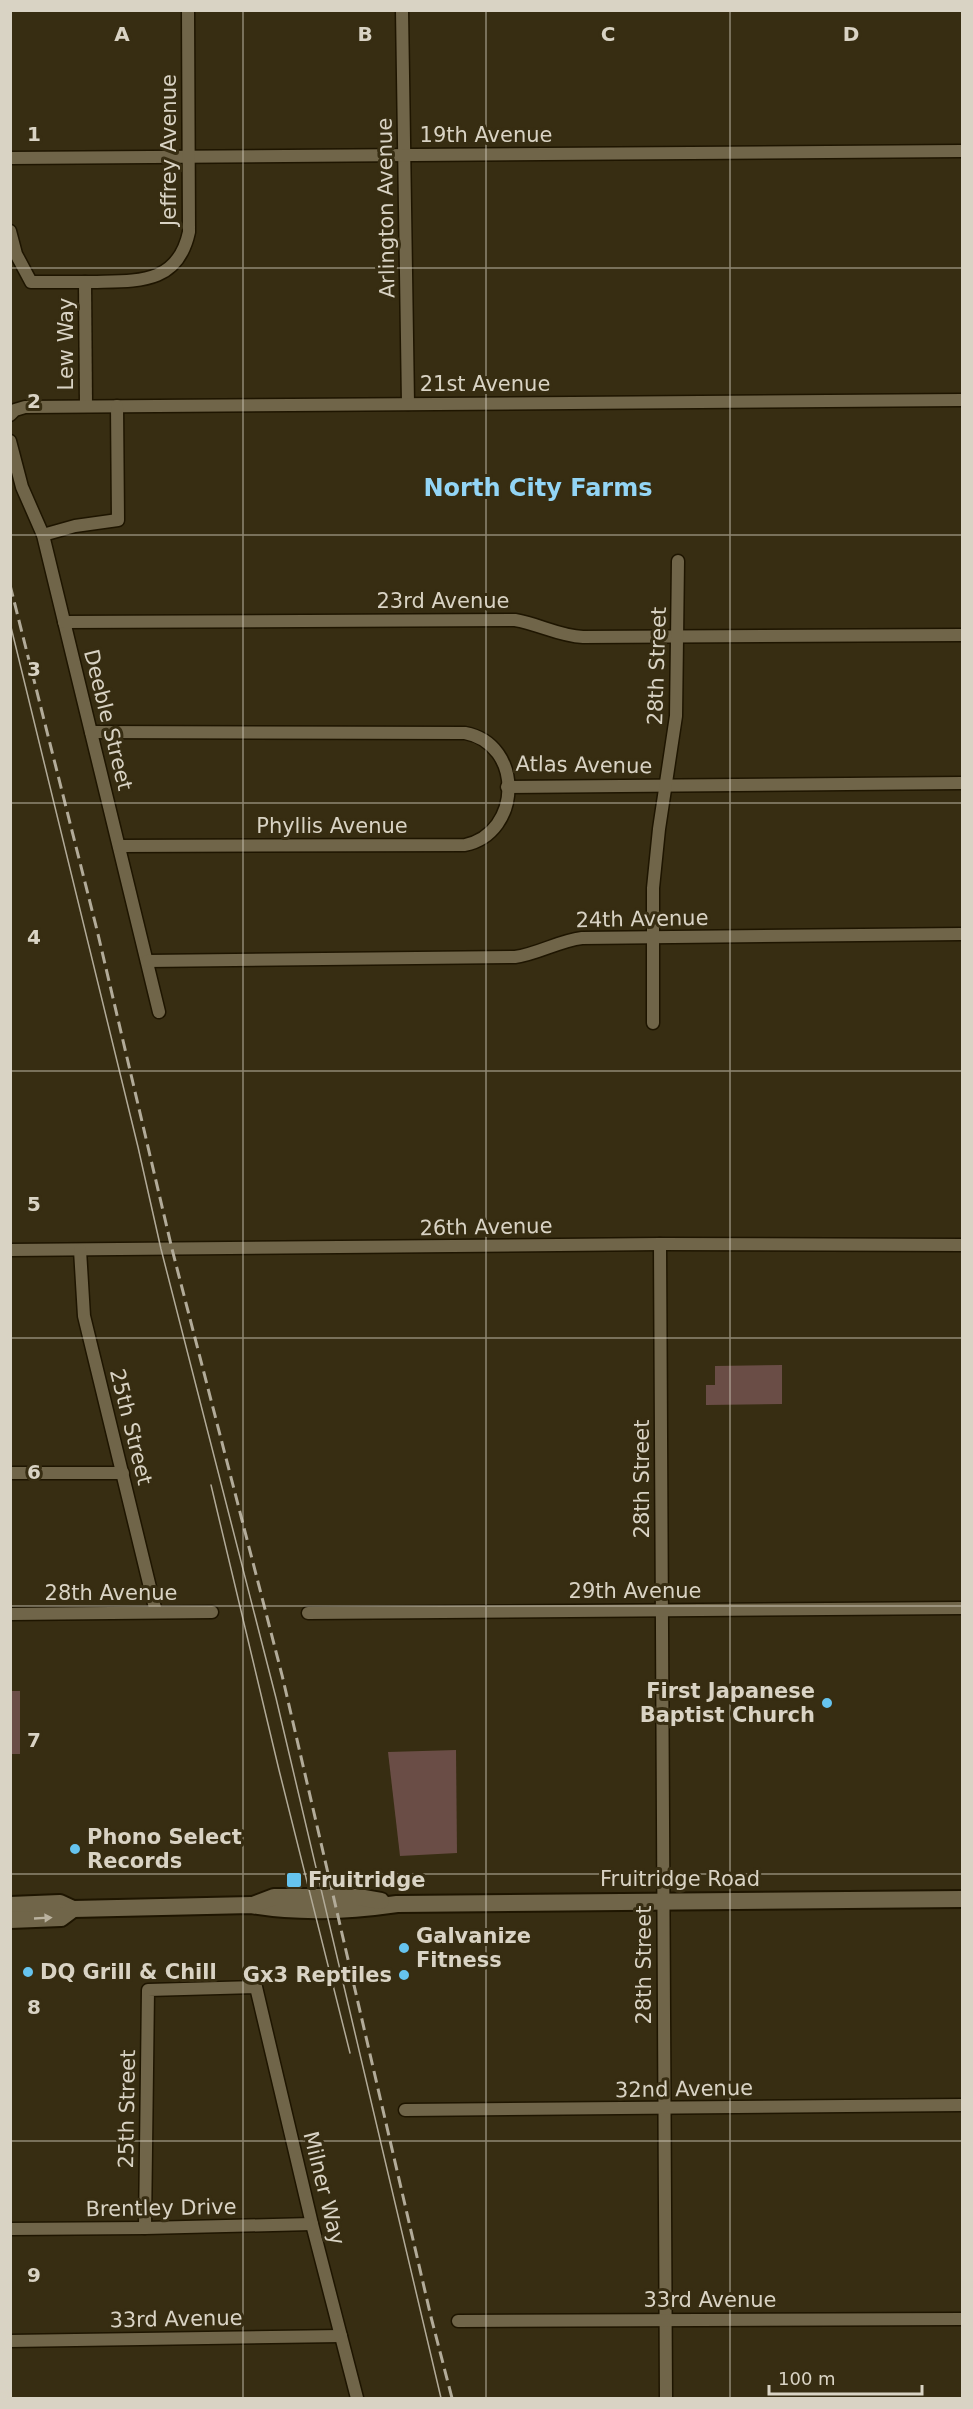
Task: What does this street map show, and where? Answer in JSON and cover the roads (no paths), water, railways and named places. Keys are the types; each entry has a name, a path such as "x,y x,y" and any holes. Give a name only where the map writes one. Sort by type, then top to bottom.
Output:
{"main road":[{"name":"Fruitridge Road","path":"10,1905 60,1903 73,1909 251,1905 274,1909 362,1909 397,1904 963,1899"},
{"name":"Fruitridge Road","path":"10,1920 61,1917 73,1909"}],"street":[{"name":"Jeffrey Avenue","path":"10,231 16,254 31,282 146,280 167,270 177,260 189,232 188,10"},
{"name":"Arlington Avenue","path":"402,10 408,404"},
{"name":"19th Avenue","path":"10,158 963,151"},
{"name":"Lew Way","path":"85,282 86,406"},
{"name":"21st Avenue","path":"10,416 15,410 25,407 963,400"},
{"path":"43,535 75,526 118,520 117,406"},
{"name":"Deeble Street","path":"10,441 22,487 43,535 159,1012"},
{"name":"28th Street","path":"653,1023 656,859 676,716 678,561"},
{"name":"23rd Avenue","path":"64,622 515,620 571,637 963,635"},
{"name":"Atlas Avenue","path":"91,732 465,733 486,740 495,748 506,767 507,787 963,783"},
{"name":"Phyllis Avenue","path":"118,846 465,845 483,839 498,826 506,810 507,787"},
{"name":"24th Avenue","path":"147,961 515,957 571,939 963,934"},
{"name":"28th Street","path":"660,1244 666,2398"},
{"name":"26th Avenue","path":"10,1250 660,1244 963,1245"},
{"name":"25th Street","path":"80,1250 82,1308 156,1612"},
{"path":"10,1473 123,1473"},
{"name":"29th Avenue","path":"308,1614 963,1608"},
{"name":"28th Avenue","path":"10,1614 212,1612"},
{"name":"25th Street","path":"145,2228 148,1990 256,1987"},
{"name":"Milner Way","path":"256,1987 312,2224 357,2398"},
{"name":"32nd Avenue","path":"405,2110 963,2105"},
{"name":"Brentley Drive","path":"10,2229 312,2224"},
{"name":"33rd Avenue","path":"458,2320 963,2319"},
{"name":"33rd Avenue","path":"10,2341 341,2336"}],"tram line":[{"path":"10,623 161,1249 276,1698 441,2398"},
{"path":"211,1485 350,2053"}],"railway":[{"path":"10,585 97,930 172,1249 282,1675 431,2317 452,2398"}],"place":[{"name":"First Japanese Baptist Church","path":"827,1703"},
{"name":"Phono Select Records","path":"75,1849"},
{"name":"Fruitridge","path":"294,1880"},
{"name":"Galvanize Fitness","path":"404,1948"},
{"name":"DQ Grill & Chill","path":"28,1972"},
{"name":"Gx3 Reptiles","path":"404,1975"}],"district":[{"name":"North City Farms","path":"538,488"}]}
